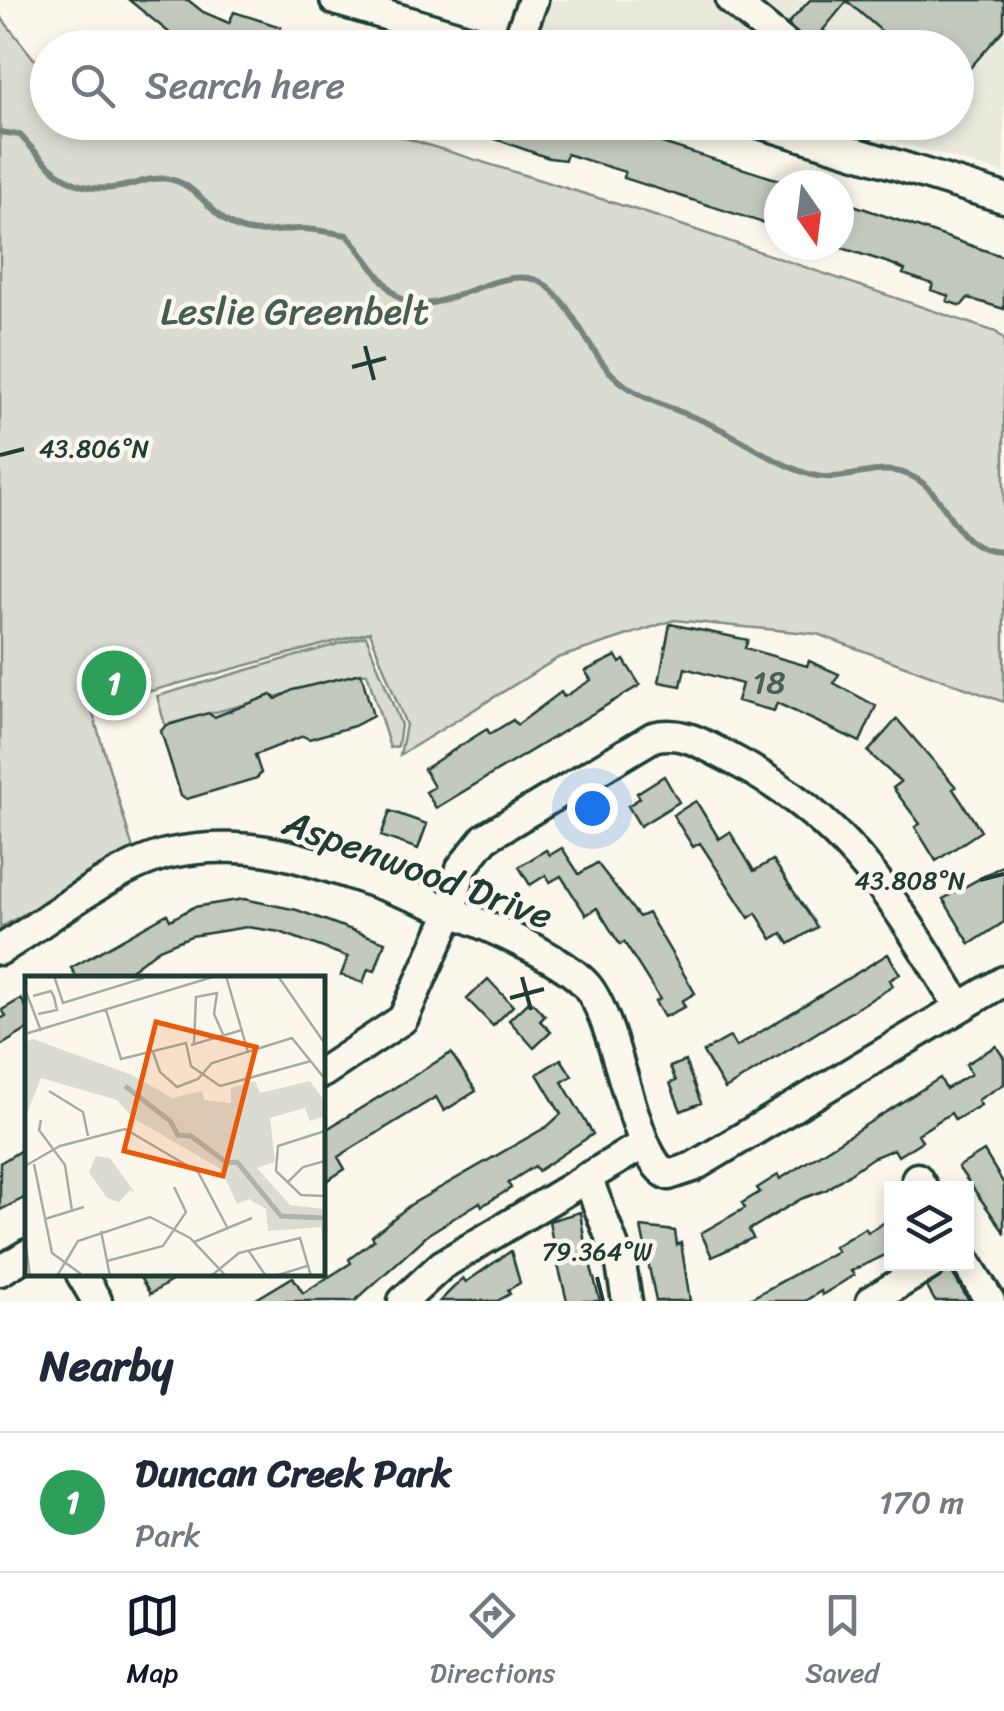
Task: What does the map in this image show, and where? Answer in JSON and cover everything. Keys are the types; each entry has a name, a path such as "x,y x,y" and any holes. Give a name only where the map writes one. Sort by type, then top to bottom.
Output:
{"street":[{"path":"336,0 437,30"},
{"path":"522,30 533,0"},
{"path":"731,0 768,30"},
{"path":"857,140 1004,198"},
{"path":"325,1071 403,1019 450,912 461,868 485,838 654,737 671,733 690,738 771,779 844,837 877,875 959,1006"},
{"name":"Aspenwood Drive","path":"0,950 124,873 167,854 244,848 290,856 450,912 561,962 587,986 616,1043 642,1145"},
{"path":"404,1301 442,1265 642,1145 660,1172 670,1175 685,1171 1004,981"},
{"path":"587,1177 621,1265 627,1301"},
{"path":"0,1271 25,1256"},
{"path":"871,1301 920,1271"},
{"path":"972,1271 990,1301"},
{"path":"82,1276 97,1301"}],"shaded area":[{"path":"531,0 1004,0 1004,173 892,140 974,140 974,30 536,30 523,26"}],"green space":[{"name":"Leslie Greenbelt","path":"0,16 30,54 30,140 412,140 643,212 764,253 764,260 784,260 996,332 1004,339 1004,702 817,634 674,620 558,658 400,755 406,725 370,632 91,707 133,849 0,928"},
{"path":"366,636 401,725 398,746 390,748 367,673 165,725 157,696"}],"building":[{"path":"129,0 188,0 203,12 229,23 234,12 281,27 280,30 166,30"},
{"path":"810,0 1004,0 1004,29 974,63 974,30 880,30 847,1 823,30 793,30 788,24"},
{"path":"498,140 653,140 764,175 764,223 624,178 625,172 567,154 565,160"},
{"path":"854,205 1004,257 1004,309 968,298 961,306 947,301 949,296 931,290 933,284 903,274 905,270 854,252"},
{"path":"670,624 748,640 745,648 807,666 809,661 839,674 834,683 876,706 860,742 777,703 774,711 737,701 742,684 685,668 681,686 659,682"},
{"path":"616,656 620,663 624,660 640,685 436,808 426,792 434,787 424,769 487,729 490,734 513,720 517,725 561,692 564,697 591,680 585,671"},
{"path":"361,673 373,716 354,726 309,739 303,736 255,755 261,773 257,778 187,799 181,796 161,731 165,726 208,713 214,717 271,695 276,699 293,690"},
{"path":"897,719 956,787 953,789 981,831 936,861 915,827 920,824 893,788 901,782 868,752"},
{"path":"664,776 679,802 640,826 628,806 640,798 637,793"},
{"path":"696,801 719,839 730,832 754,871 773,860 817,927 789,944 782,933 772,939 756,913 749,918 700,843 693,847 673,815"},
{"path":"390,811 427,824 418,849 381,836"},
{"path":"562,848 579,874 597,863 639,917 648,913 695,993 682,1001 685,1007 664,1017 655,1002 660,999 624,942 620,945 597,908 586,915 561,876 550,882 546,875 530,885 519,867 546,850 550,855"},
{"path":"1004,865 1004,922 970,944 943,899"},
{"path":"244,899 297,910 385,942 375,971 368,969 363,983 341,975 348,957 280,932 247,927 191,936 159,949 123,976 76,976 71,968 167,914 170,920 194,907"},
{"path":"888,954 900,974 890,980 893,986 725,1089 703,1052 730,1037 736,1047"},
{"path":"488,979 513,1006 493,1026 467,999"},
{"path":"21,999 25,1005 25,1031 0,1046 0,1019 6,1016 2,1010"},
{"path":"530,1000 545,1016 540,1021 551,1032 534,1048 509,1020"},
{"path":"996,1046 1004,1058 1004,1084 978,1100 981,1105 955,1120 951,1113 918,1134 922,1141 898,1156 894,1149 872,1158 826,1190 801,1199 749,1230 753,1238 712,1257 701,1233 745,1208 742,1203 760,1192 757,1188 778,1175 780,1179 940,1078 946,1089 971,1074 966,1064"},
{"path":"451,1053 476,1091 444,1111 436,1097 338,1157 345,1169 328,1180 325,1130"},
{"path":"561,1059 572,1076 562,1082 593,1134 538,1171 535,1166 508,1183 511,1188 482,1206 480,1202 430,1233 355,1301 253,1301 293,1277 303,1293 351,1263 349,1259 374,1240 372,1236 410,1205 548,1126 561,1114 537,1074"},
{"path":"685,1061 701,1103 681,1111 670,1083 676,1081 670,1067"},
{"path":"25,1148 25,1198 0,1210 0,1163"},
{"path":"984,1151 1004,1184 1004,1232 974,1190 974,1181 968,1181 958,1167"},
{"path":"580,1212 600,1301 567,1301 554,1249 549,1221"},
{"path":"884,1223 884,1256 851,1271 854,1275 822,1295 821,1291 805,1301 746,1301 837,1251 834,1247 865,1228 868,1232"},
{"path":"641,1227 675,1231 677,1245 681,1243 690,1301 656,1301"},
{"path":"511,1251 520,1283 508,1290 510,1294 497,1301 440,1301 463,1278 466,1282"},
{"path":"945,1271 951,1271 969,1301 935,1301 927,1287"},
{"path":"139,1276 180,1276 150,1294"}],"waterway":[{"path":"0,132 20,135 55,171 80,185 110,188 167,179 190,189 226,221 242,229 308,229 347,235 395,294 416,304 434,303 493,282 531,278 556,295 602,362 632,390 812,475 838,477 889,470 915,478 937,498 973,544 1004,552"}],"place":[{"name":"Duncan Creek Park","path":"114,683"}]}
